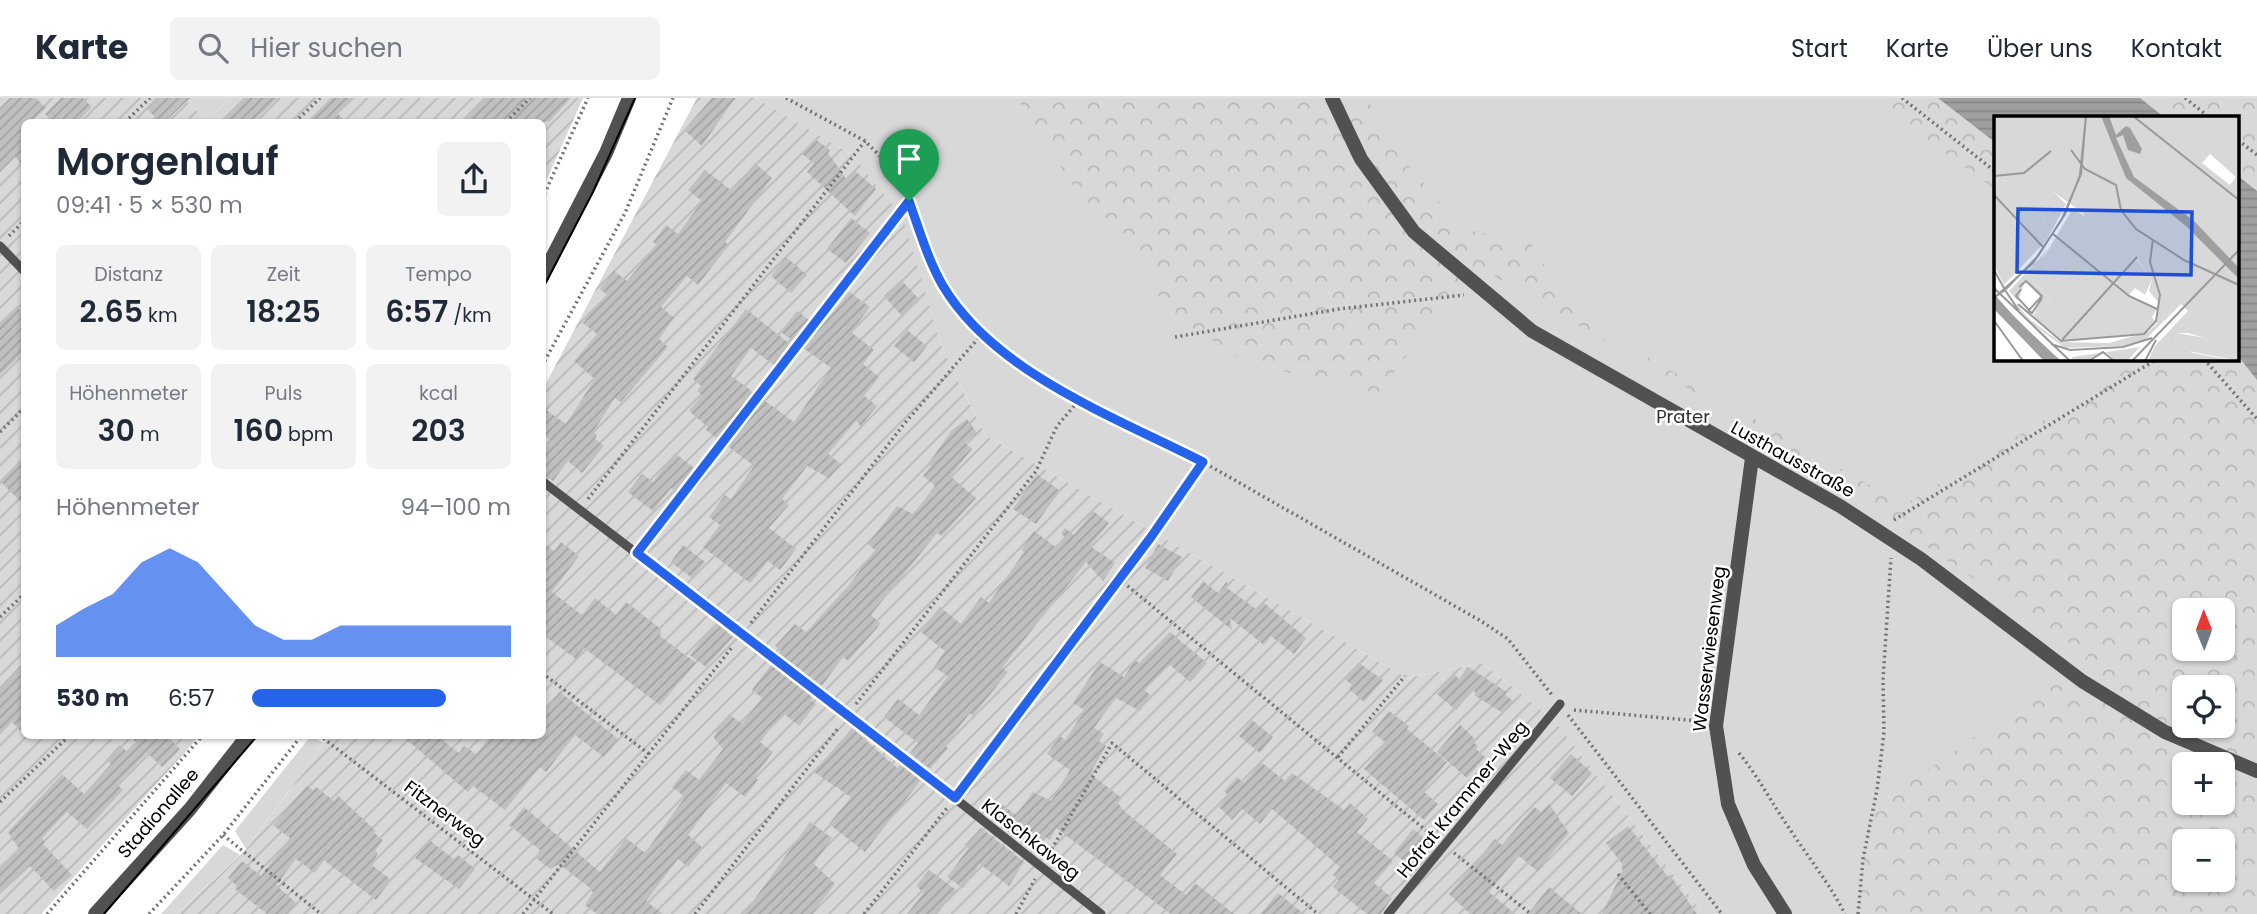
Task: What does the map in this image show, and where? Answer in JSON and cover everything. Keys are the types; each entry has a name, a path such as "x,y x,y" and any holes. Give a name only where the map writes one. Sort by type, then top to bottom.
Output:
{"street":[{"path":"546,269 606,153 629,98"},
{"name":"Lusthausstraße","path":"1332,98 1361,159 1413,232 1532,331 1878,530 2082,681 2165,732 2257,771"},
{"name":"Wasserwiesenweg","path":"1752,458 1716,726 1728,804 1754,865 1784,914"},
{"name":"Stadionallee","path":"95,914 190,808 245,739"}],"lane":[{"path":"0,246 21,268"},
{"name":"Klaschkaweg","path":"546,484 849,715 1101,914"},
{"name":"Hofrat Krammer-Weg","path":"1388,914 1560,704"}],"path":[{"path":"128,119 150,98"},
{"path":"298,119 320,98"},
{"path":"509,119 530,98"},
{"path":"546,190 589,98"},
{"path":"546,359 625,213 673,98"},
{"path":"786,98 865,141 893,169 944,286 982,334 1017,363 1080,399 1203,462 1508,639 1722,914"},
{"path":"1902,98 1994,170"},
{"path":"2185,98 2208,116"},
{"path":"580,509 865,141"},
{"path":"2240,142 2257,155"},
{"path":"637,553 909,201"},
{"path":"0,246 21,224"},
{"path":"1175,337 1339,309 1484,293"},
{"path":"1878,530 2155,360"},
{"path":"2205,360 2257,419"},
{"path":"695,914 1035,471 1057,426 1080,399"},
{"path":"0,432 21,411"},
{"path":"864,914 955,798 1203,462"},
{"path":"1858,914 1863,859 1877,790 1884,732 1883,680 1892,540"},
{"path":"1119,579 1531,914"},
{"path":"0,617 21,596"},
{"path":"546,676 649,754"},
{"path":"1338,757 1405,676"},
{"path":"0,803 66,739"},
{"path":"47,914 200,739"},
{"path":"149,914 223,835 299,739"},
{"name":"Fitznerweg","path":"324,739 553,914"},
{"path":"1016,914 1112,743 1318,914"},
{"path":"223,835 321,914"},
{"path":"1618,874 1650,914"}],"green space":[{"path":"0,98 183,98 206,119 21,119 21,739 196,739 41,914 0,914"},
{"path":"183,98 231,98 208,119"},
{"path":"231,98 583,98 546,181 546,119 208,119"},
{"path":"697,98 756,98 851,154 903,218 941,346 985,435 1407,678 1482,663 1555,721 1704,914 177,914 244,852 327,739 546,739 546,383"},
{"name":"Prater","path":"756,98 2257,98 2257,914 1704,914 1555,721 1482,663 1407,678 985,435 941,346 902,218 851,154"},
{"path":"1017,98 1367,98 1388,141 1462,229 1530,242 1576,316 1904,505 2142,360 2240,359 2257,380 2257,914 1858,914 1870,811 2088,656 1720,407 1475,265 1378,393 1248,363 1165,311 1139,246 1079,195"},
{"path":"1868,98 1938,98 1994,141 1994,189"},
{"path":"2140,98 2257,98 2257,191 2240,178 2240,116 2163,116"},
{"path":"308,739 324,743 246,849 235,831"},
{"path":"223,845 240,855 177,914 161,914"}],"shaded area":[{"path":"1938,98 2140,98 2163,116 1994,116 1994,141"},
{"path":"2240,178 2257,191 2257,380 2240,359"}],"building":[{"path":"10,98 36,98 46,108 34,119 21,119 21,164 15,157 0,172 0,108"},
{"path":"61,98 83,98 92,107 80,119 50,119 45,114"},
{"path":"159,98 190,98 168,119 157,119 147,109"},
{"path":"245,98 278,98 255,119 222,119"},
{"path":"331,98 355,98 338,114 343,119 310,119"},
{"path":"484,98 571,98 549,122 546,122 546,119 463,119"},
{"path":"712,98 735,98 702,146 684,130"},
{"path":"815,139 830,150 828,153 847,180 855,171 876,189 855,216 807,172 814,163 802,154"},
{"path":"755,163 772,178 725,242 729,245 698,285 687,276 661,307 674,318 659,339 668,347 621,402 615,398 593,432 597,435 595,439 604,446 582,473 568,461 553,481 546,477 546,447 551,440 546,437 546,410 566,424 595,379 574,361 597,334 583,323 607,295 600,289 614,271 627,281 657,245 653,242 666,225 678,234 702,201 688,190 705,170 732,191"},
{"path":"851,218 870,233 846,263 827,249"},
{"path":"786,257 807,275 791,293 771,276"},
{"path":"901,280 920,300 902,316 884,296"},
{"path":"849,292 870,307 851,332 874,350 863,364 879,377 864,396 877,406 861,426 856,421 828,454 841,464 829,478 807,466 782,499 789,505 769,528 796,549 780,570 768,561 750,583 703,547 720,525 709,517 725,495 731,499 754,466 706,430 708,427 689,411 702,395 697,391 701,386 693,379 746,309 790,344 774,365 751,348 731,376 794,422 831,368 781,332 797,311 820,328"},
{"path":"17,306 21,311 21,354 0,375 0,322"},
{"path":"907,330 927,346 914,362 894,346"},
{"path":"967,419 977,433 965,443 972,449 950,476 976,498 942,536 937,533 871,615 880,623 878,627 848,661 843,657 822,686 779,653 781,651 775,646 795,624 806,632 849,585 875,550 868,544 897,506 913,514 935,486 923,476 931,466 928,464 952,430"},
{"path":"675,453 694,468 676,492 671,488 653,511 628,492 642,474 653,482"},
{"path":"21,459 21,502 0,481"},
{"path":"1037,474 1060,491 1036,524 1013,509"},
{"path":"1093,511 1109,523 1090,546 1115,563 1103,581 1086,562 1002,668 1008,672 973,716 970,713 945,746 948,748 930,769 910,753 918,743 884,717 898,699 919,715 948,676 934,667 945,651 921,632 940,607 961,624 981,597 989,603 1024,552 1021,550 1034,531 1057,548 1065,538 1061,533 1065,528 1074,535"},
{"path":"561,542 579,556 552,592 582,615 595,598 616,615 626,602 661,629 660,636 696,663 660,705 584,648 576,659 546,637 546,546 554,551"},
{"path":"1158,544 1182,557 1168,581 1145,568"},
{"path":"683,545 705,562 692,578 671,562"},
{"path":"1203,581 1218,593 1227,581 1227,588 1256,609 1263,602 1306,638 1294,654 1271,636 1264,645 1230,618 1232,630 1191,597"},
{"path":"716,623 733,637 706,667 690,655"},
{"path":"1170,632 1207,663 1190,682 1170,665 1145,690 1150,695 1140,711 1116,698 1094,728 1104,734 1099,741 1106,746 1090,774 1122,798 1118,803 1124,811 1177,854 1160,875 1186,895 1195,883 1234,914 1171,914 1056,828 1050,840 1045,837 1033,851 990,817 1000,803 1016,815 1033,792 1051,801 1070,770 1047,754 1060,736 1065,740 1085,710 1073,703 1100,662 1124,677 1135,660 1139,663"},
{"path":"1359,663 1383,680 1364,702 1349,689 1352,685 1345,679"},
{"path":"21,665 21,731 12,722 0,735 0,687"},
{"path":"771,665 813,697 811,700 816,704 799,726 783,713 760,742 773,752 754,777 758,780 745,797 726,783 688,835 703,848 688,867 678,859 646,901 663,914 597,914 585,905 593,892 590,888 559,864 550,869 536,858 540,850 509,825 524,807 600,872 626,838 645,853 685,797 672,787 686,770 699,780 723,749 714,738 717,730 729,714 742,724 762,698 752,690"},
{"path":"1468,667 1507,692 1505,695 1513,701 1503,713 1474,695 1476,693 1473,690 1456,710 1437,694 1454,674 1459,679"},
{"path":"560,692 618,739 604,757 575,735 546,772 540,767 505,810 473,786 468,792 406,739 441,739 459,753 464,746 476,754 489,739 546,739 546,708"},
{"path":"1389,711 1447,762 1423,791 1438,804 1424,820 1364,769 1386,743 1372,732"},
{"path":"1252,720 1273,737 1260,753 1239,736"},
{"path":"1460,725 1475,739 1473,742 1478,746 1476,749 1485,757 1467,778 1437,752"},
{"path":"852,728 897,768 901,764 921,780 865,852 829,824 851,797 814,772"},
{"path":"133,739 170,739 180,749 162,767 147,753 117,784 123,790 87,829 67,812 42,838 45,842 43,844 72,875 54,891 30,866 0,894 0,866 19,849 8,832 62,774 84,794 111,764 106,760 120,745 126,751 136,742"},
{"path":"1571,754 1592,773 1572,796 1550,778"},
{"path":"1261,762 1285,781 1292,773 1344,810 1350,803 1368,819 1357,832 1393,861 1374,883 1392,898 1381,914 1367,914 1333,887 1339,880 1333,875 1340,867 1272,809 1260,824 1242,809 1232,820 1219,807 1228,795 1224,791 1237,777 1244,783"},
{"path":"307,786 313,790 316,787 334,801 338,796 376,831 374,833 383,840 375,851 378,853 372,865 391,880 376,900 324,860 315,873 296,859 276,885 296,903 286,914 267,914 235,889 237,886 228,878 242,861 261,876 290,838 273,825"},
{"path":"1549,804 1569,833 1537,871 1519,856 1489,892 1515,914 1470,914 1449,894 1495,839 1502,845 1534,807 1541,812"},
{"path":"810,822 832,838 814,864 835,884 812,914 744,914"},
{"path":"1628,826 1668,877 1670,875 1697,914 1602,914 1623,870 1623,865 1606,843"},
{"path":"981,828 1024,862 1009,886 980,864 963,888 947,877 968,849 965,845"},
{"path":"1413,829 1432,845 1413,869 1394,853"},
{"path":"429,840 454,859 458,855 475,869 459,889 415,858"},
{"path":"929,870 956,890 937,914 907,914 922,895 923,892 916,886"},
{"path":"1549,887 1582,914 1528,914"},
{"path":"1278,893 1304,914 1260,914"}],"tram line":[{"path":"546,282 593,192 635,98"},
{"path":"104,914 255,739"}],"route":[{"path":"909,201 924,243 944,286 982,334 1017,363 1080,399 1203,462 1151,537 955,798 637,553 909,201"}]}
